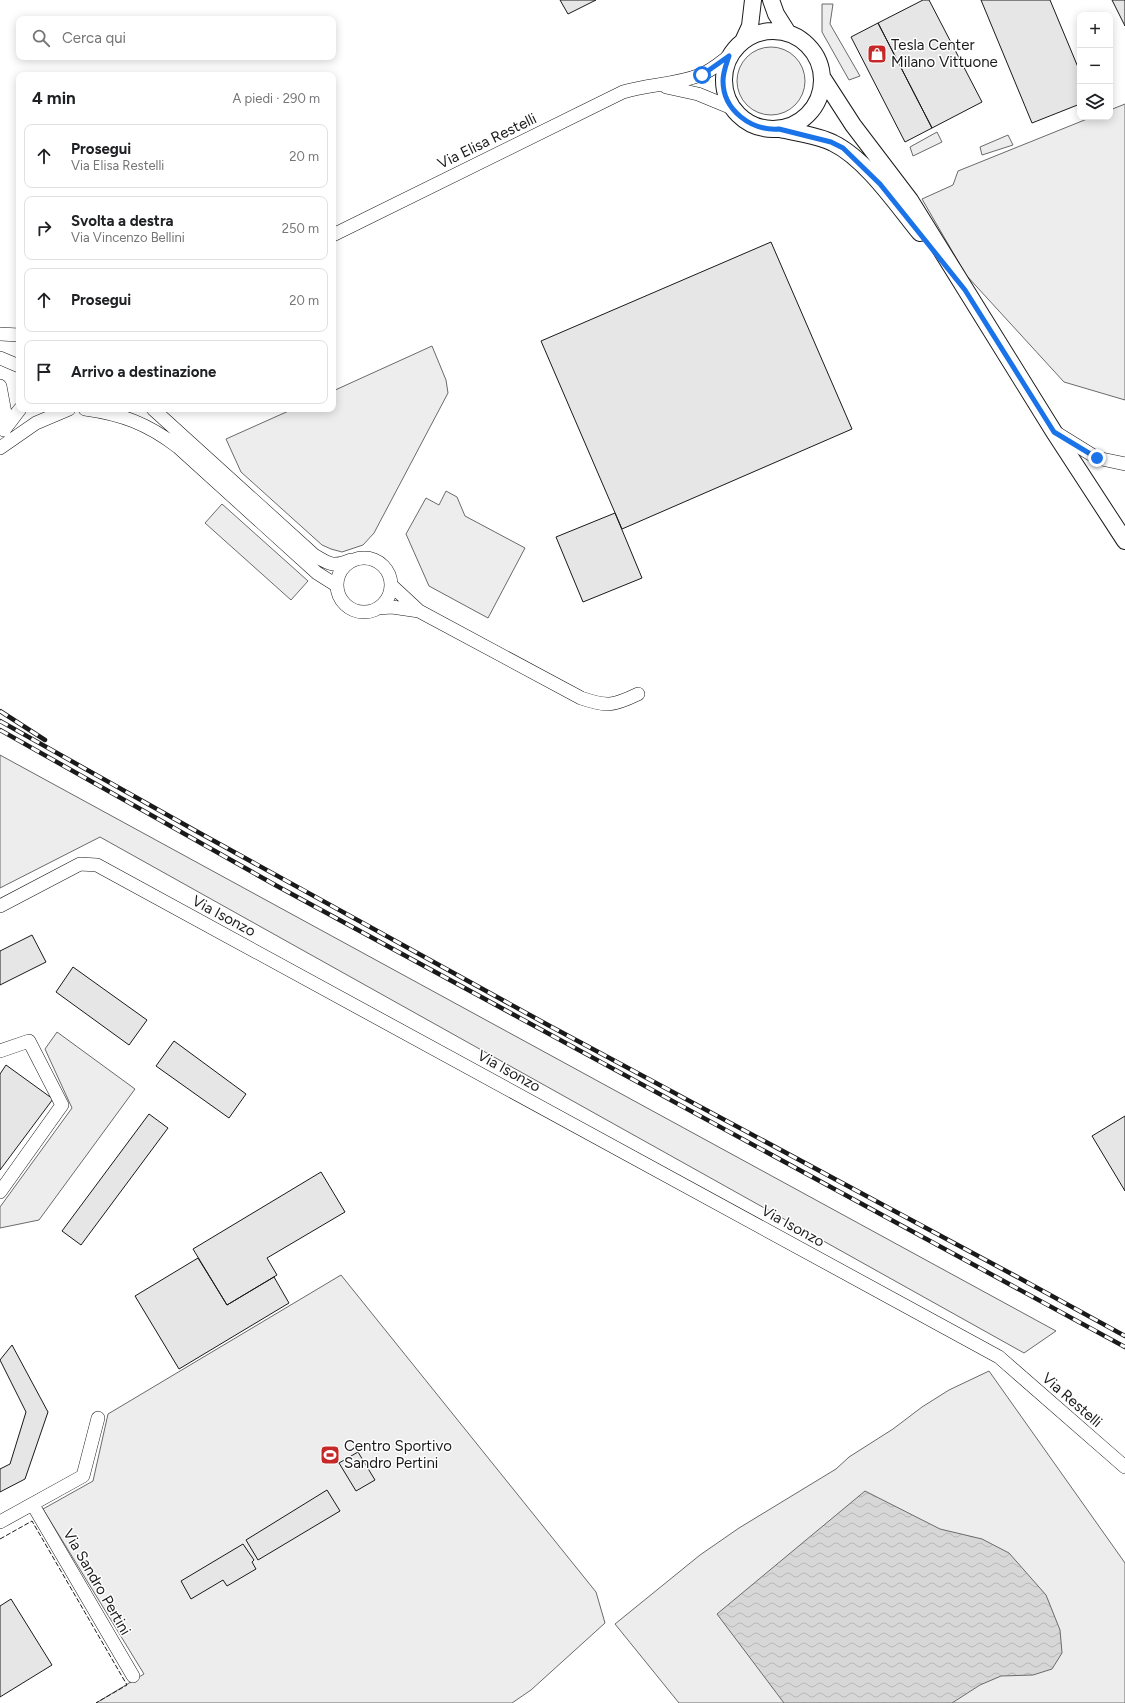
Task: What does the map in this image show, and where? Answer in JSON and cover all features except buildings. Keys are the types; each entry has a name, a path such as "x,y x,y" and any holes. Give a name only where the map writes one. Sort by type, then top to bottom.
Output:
{"street":[{"path":"744,39 750,26 753,0"},
{"path":"771,0 776,14 788,33"},
{"path":"767,30 788,33 804,42 814,53 820,66 822,77 820,96 815,107 798,123 779,129 770,130 755,126 742,119 732,108 726,95 723,82 724,69 729,56 744,39 753,34 767,30"},
{"name":"Via Elisa Restelli","path":"336,234 623,92 640,87 659,85 702,75 729,56"},
{"path":"822,77 853,125 910,200 1054,432 1123,532"},
{"name":"Via Elisa Restelli","path":"659,85 698,94 732,108"},
{"path":"779,129 831,142 843,148 880,184 965,290"},
{"path":"0,334 16,335"},
{"path":"0,358 16,365"},
{"path":"0,386 5,413 2,435"},
{"path":"2,435 18,412"},
{"path":"0,448 36,423 62,412"},
{"path":"108,412 141,423 178,447 317,573 336,585"},
{"path":"156,412 314,555 332,565 338,565 351,560 364,558 378,561 385,567 391,584 390,594 385,602 378,608"},
{"path":"1054,432 1097,458 1125,464"},
{"path":"351,560 340,570 336,585 341,601 347,607 362,612 378,608 392,607 419,611"},
{"path":"391,584 419,611 581,698 602,705 622,702 638,694"},
{"name":"Via Isonzo","path":"0,906 80,864 97,865 999,1357"},
{"path":"0,1051 29,1041 62,1106 0,1192"},
{"name":"Via Restelli","path":"999,1357 1125,1467"},
{"path":"0,1522 83,1476 98,1418"},
{"name":"Via Sandro Pertini","path":"33,1505 133,1676"}],"shaded area":[{"path":"822,4 833,4 830,24 860,76 849,80 822,32"},
{"path":"771,47 784,50 795,57 802,68 805,81 802,94 795,105 784,112 771,115 758,112 747,105 740,94 737,81 740,68 747,57 758,50"},
{"path":"1125,104 1125,400 1064,382 966,275 922,199 953,185 958,171 1085,120 1113,120 1113,109"},
{"path":"937,132 942,142 913,156 910,147"},
{"path":"1008,135 1013,145 982,155 980,147"},
{"path":"432,346 446,380 448,393 374,533 363,545 342,552 322,545 241,472 226,439 286,412 336,412 336,390"},
{"path":"446,491 457,497 465,516 525,548 488,618 429,586 406,534 426,498 439,505"},
{"path":"222,504 308,581 291,600 205,523"},
{"path":"0,755 1056,1331 1024,1353 100,837 0,888"},
{"path":"57,1032 135,1089 39,1220 0,1228 0,1207 72,1108 45,1049"},
{"name":"Centro Sportivo Sandro Pertini","path":"341,1275 596,1592 605,1623 531,1690 512,1703 96,1703 144,1674 43,1509 93,1481 108,1414"},
{"path":"989,1371 1125,1563 1125,1703 679,1703 615,1624 700,1555 739,1528 836,1469 849,1457 893,1429 922,1407 949,1390"}],"water":[{"path":"865,1491 940,1529 982,1539 1009,1553 1046,1595 1060,1630 1062,1653 1052,1669 1033,1675 1001,1676 980,1685 952,1703 784,1703 717,1614"}],"railway":[{"path":"0,711 45,740"},
{"path":"0,721 548,1025 1125,1336"},
{"path":"0,730 277,886 1125,1347"}],"fence":[{"path":"0,1539 32,1521 127,1685 96,1703"}],"place":[{"name":"Tesla Center Milano Vittuone","path":"877,54"},
{"name":"Centro Sportivo Sandro Pertini","path":"330,1455"}],"route":[{"path":"702,75 729,56 724,69 723,82 726,95 732,108 742,119 755,126 770,130 779,129 831,142 843,148 861,164 880,184 965,290 1054,432 1097,458"}]}
